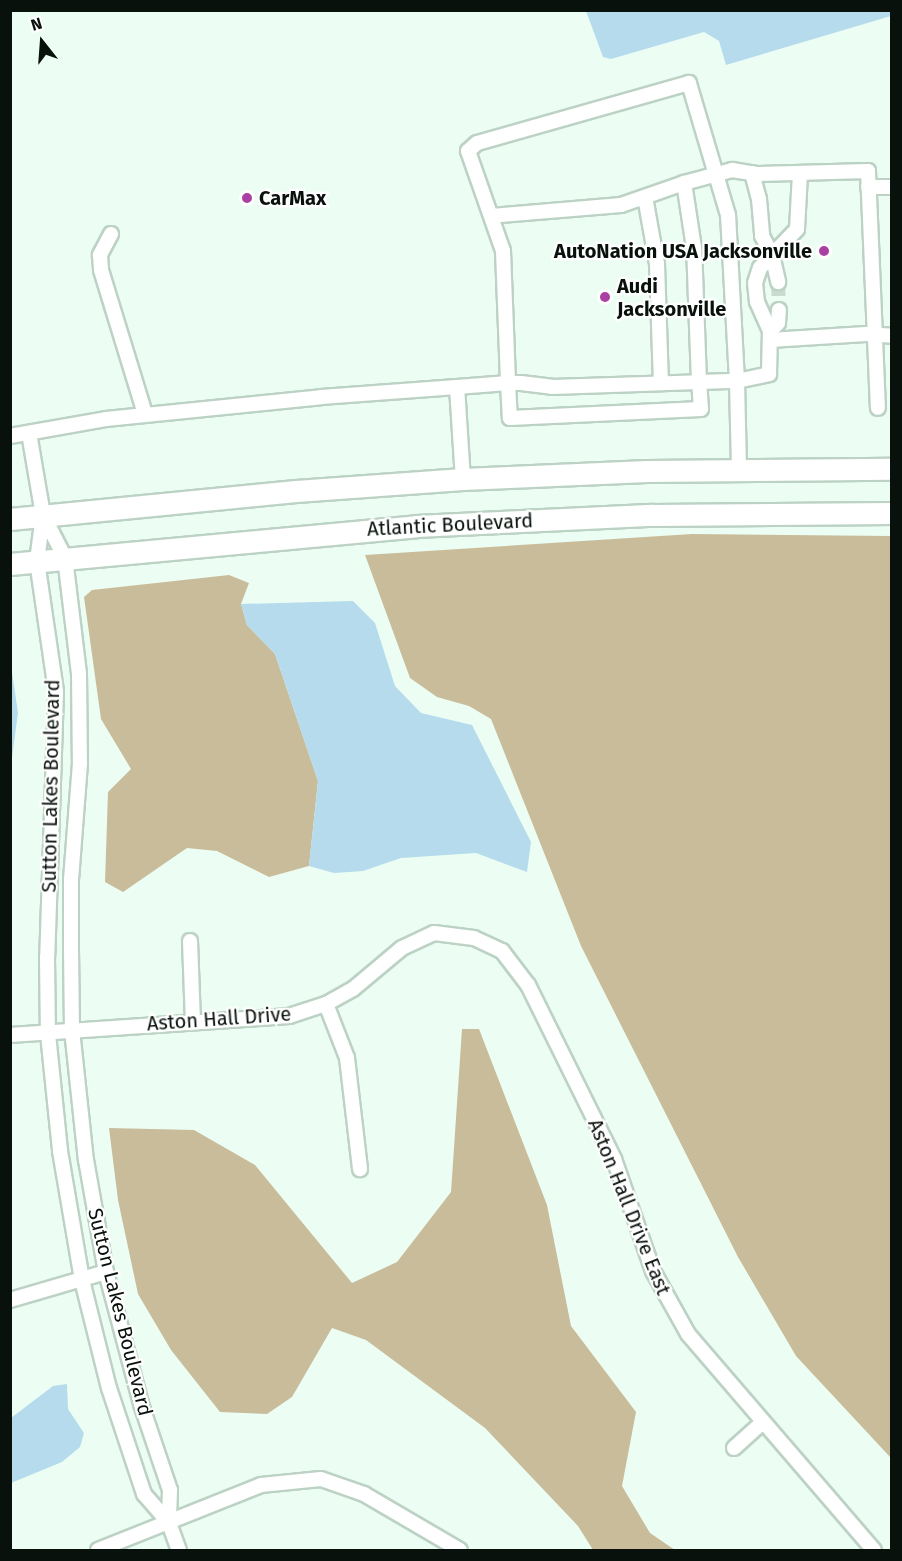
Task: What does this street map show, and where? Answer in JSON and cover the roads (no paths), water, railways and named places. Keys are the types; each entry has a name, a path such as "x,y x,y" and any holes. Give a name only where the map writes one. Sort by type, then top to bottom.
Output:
{"highway":[{"path":"10,519 463,479 739,469 891,469"},
{"name":"Atlantic Boulevard","path":"10,564 300,535 463,524 653,515 891,513"}],"street":[{"path":"684,183 694,248 701,409 510,418 502,251 468,151 477,143 689,83 728,214 739,469"},
{"path":"491,216 621,206 717,173 868,171 878,408"},
{"path":"752,173 759,199 762,236 772,255 778,282"},
{"path":"10,436 145,414 457,387 508,383 552,387 737,381 769,374 770,335 757,302 755,283 760,268 797,229 800,173"},
{"path":"868,187 891,187"},
{"path":"645,197 657,264 661,383"},
{"path":"111,234 100,255 101,270 145,414"},
{"path":"770,335 778,323 779,310"},
{"path":"770,335 891,336"},
{"path":"457,387 463,479"},
{"path":"29,433 43,515"},
{"name":"Sutton Lakes Boulevard","path":"43,515 65,558 79,674 77,811 71,879 72,1030 84,1150 106,1272 135,1383 170,1490 170,1523 179,1551"},
{"name":"Sutton Lakes Boulevard","path":"43,515 38,561 55,681 48,1034 60,1151 82,1280 109,1388 144,1494 170,1523"},
{"path":"52,811 77,811"},
{"name":"Aston Hall Drive","path":"10,1035 289,1016 326,1004 353,989 420,937 449,933 474,938"},
{"name":"Aston Hall Drive East","path":"474,938 502,951 528,985 614,1159 654,1271 688,1335 874,1551"},
{"path":"190,940 193,1022"},
{"path":"326,1004 347,1058 360,1169"},
{"path":"10,1300 106,1272"},
{"path":"734,1448 763,1422"},
{"path":"98,1551 261,1485 321,1479 364,1494 460,1551"}],"water":[{"path":"891,10 891,16 726,65 719,41 704,32 611,59 603,57 586,11"},
{"path":"353,601 375,623 395,686 421,713 472,725 531,842 527,872 476,853 401,858 363,871 334,873 309,866 318,781 275,654 247,625 241,604"},
{"path":"11,665 18,713 11,765"},
{"path":"67,1384 68,1409 84,1433 80,1447 62,1462 11,1483 11,1418 53,1386"}],"tunnel":[{"path":"778,282 779,310"}],"place":[{"name":"CarMax","path":"247,198"},
{"name":"AutoNation USA Jacksonville","path":"824,251"},
{"name":"Audi Jacksonville","path":"605,297"}]}
